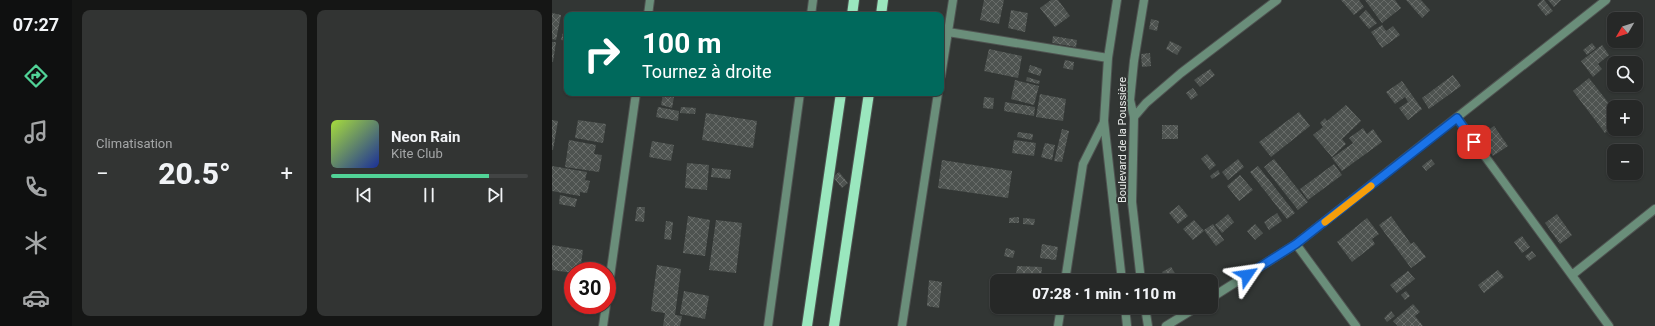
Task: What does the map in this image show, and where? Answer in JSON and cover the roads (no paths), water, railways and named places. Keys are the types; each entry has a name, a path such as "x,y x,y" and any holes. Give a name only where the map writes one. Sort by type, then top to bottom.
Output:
{"main road":[{"path":"852,12 854,0"},
{"path":"881,12 883,0"},
{"path":"807,326 841,96"},
{"path":"834,326 869,96"}],"street":[{"path":"648,12 650,0"},
{"path":"812,12 814,0"},
{"path":"944,57 953,0"},
{"name":"Boulevard de la Poussière","path":"1117,0 1108,58 1104,121 1121,274"},
{"name":"Boulevard de la Poussière","path":"1140,274 1132,202 1134,117 1130,100 1134,61 1144,0"},
{"path":"1134,117 1146,103 1181,73 1277,0"},
{"path":"1218,294 1296,244 1606,0"},
{"path":"948,32 1108,58"},
{"path":"612,262 636,96"},
{"path":"768,326 800,96"},
{"path":"902,326 938,96"},
{"path":"1457,118 1609,326"},
{"path":"1065,274 1083,164 1104,121"},
{"path":"1572,275 1655,209"},
{"path":"1296,244 1356,326"},
{"path":"603,326 605,314"},
{"path":"1058,326 1060,314"},
{"path":"1126,314 1128,326"},
{"path":"1146,314 1148,326"},
{"path":"1166,326 1186,314"}]}
